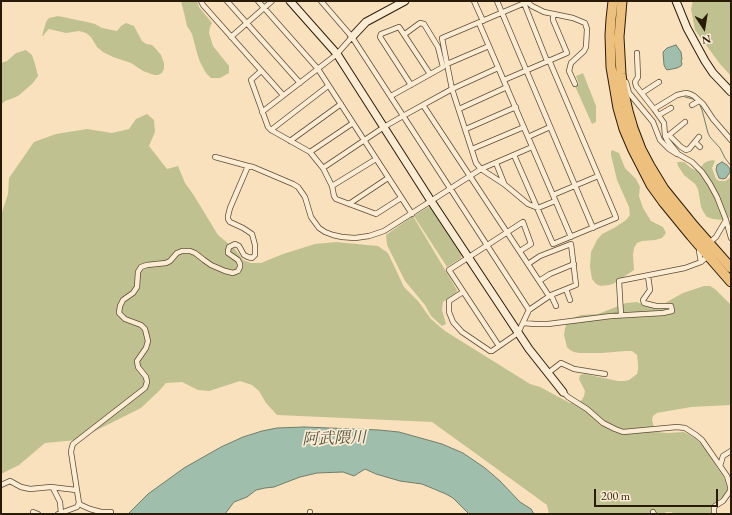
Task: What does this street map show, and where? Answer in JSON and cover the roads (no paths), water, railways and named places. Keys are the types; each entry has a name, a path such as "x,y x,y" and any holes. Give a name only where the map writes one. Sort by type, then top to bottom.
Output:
{"highway":[{"path":"614,1 610,35 611,67 618,108 624,129 633,150 652,185 673,214 706,249 731,268"},
{"path":"622,1 619,41 621,74 623,89 633,128 641,149 664,189 682,211 706,249 731,282"}],"street":[{"path":"201,1 283,96"},
{"path":"227,1 300,83"},
{"path":"258,1 318,70 412,214"},
{"path":"231,37 272,1"},
{"path":"290,1 337,54 518,333 563,392 587,409 603,423 623,432 677,427 685,428 696,435 702,440 729,482 730,490 723,501 715,506 714,514"},
{"path":"321,1 352,37 530,310"},
{"path":"262,112 337,54 366,22 405,1"},
{"path":"474,1 498,68 571,237"},
{"path":"496,1 593,228"},
{"path":"672,1 704,61 731,92"},
{"path":"676,1 687,28"},
{"path":"526,2 442,38 452,89 476,163 528,204 538,208 556,200"},
{"path":"526,2 544,12 573,18 585,23 587,29 586,47 584,51 571,63 569,71 575,84"},
{"path":"514,155 553,244 616,218 548,61 526,2"},
{"path":"504,80 567,53 553,20 554,14"},
{"path":"391,96 443,67 438,47 424,24 420,23 404,34"},
{"path":"411,85 380,37 381,34 399,27 430,74"},
{"path":"619,41 621,43 629,93 653,122 660,140 668,149 692,162 702,172 717,197 731,238"},
{"path":"447,64 489,46"},
{"path":"637,53 638,77 635,82 636,86 664,123 667,140 678,154"},
{"path":"323,168 403,116 452,89 498,68"},
{"path":"261,71 251,80 268,127 310,152 323,168 332,186 336,199 376,214 401,198"},
{"path":"642,93 659,82"},
{"path":"271,130 328,86"},
{"path":"459,109 507,88"},
{"path":"654,109 677,95 690,94 699,101 731,140"},
{"path":"692,105 699,101"},
{"path":"290,141 341,104"},
{"path":"423,105 556,306"},
{"path":"466,129 516,107"},
{"path":"659,115 670,108"},
{"path":"667,134 685,122"},
{"path":"310,152 353,123"},
{"path":"472,149 524,127"},
{"path":"528,137 550,127"},
{"path":"667,134 686,150 689,149 699,137"},
{"path":"695,142 700,147"},
{"path":"215,157 260,170 293,184 298,187 305,197 312,217 319,228 333,235 355,238 369,236 384,231 481,168 532,147"},
{"path":"332,186 376,159"},
{"path":"496,163 504,184"},
{"path":"111,512 101,512 81,506 76,490 70,452 74,444 145,388 147,382 146,377 138,367 137,362 146,348 148,341 145,329 141,325 125,319 119,313 120,306 123,300 133,293 138,287 138,272 141,267 147,264 166,263 170,261 177,253 186,251 195,253 211,265 234,273 238,271 240,264 228,253 229,247 235,244 248,257 252,258 255,256 255,245 252,234 244,228 230,222 228,219 230,208 248,166"},
{"path":"553,195 598,176"},
{"path":"349,204 388,178"},
{"path":"621,315 619,281 685,268 701,262 706,249 726,220"},
{"path":"499,346 449,270 523,222 532,244 520,251"},
{"path":"463,292 449,301 449,312 453,322 462,332 490,351 518,333 530,310 550,296 576,285 571,244 540,256 528,264"},
{"path":"701,262 699,251 706,249"},
{"path":"539,281 550,274 574,264"},
{"path":"522,323 548,324 621,315 663,313 672,311 671,306 656,306 644,303 643,300 650,290 648,276"},
{"path":"566,289 570,300"},
{"path":"548,373 561,363 574,368 605,374"},
{"path":"720,466 722,456 731,451"},
{"path":"1,485 10,481 30,489 53,488 76,490"},
{"path":"53,488 60,502 60,513 77,507 79,503"},
{"path":"33,512 38,514"}],"water":[{"path":"676,45 681,52 682,64 677,68 667,70 664,65 663,52 667,48"},
{"path":"722,162 730,169 730,172 726,178 723,179 719,178 716,170 717,165"},
{"name":"阿武隈川","path":"304,427 399,432 442,444 463,453 485,468 520,502 531,509 534,514 469,514 453,498 446,494 422,484 400,481 365,469 354,476 343,472 317,473 300,477 274,487 256,490 247,497 234,502 225,514 128,514 148,494 184,468 221,447 243,437 262,431 277,428"}],"waterway":[{"path":"685,97 695,101"},
{"path":"699,103 710,137 720,148 731,166"}]}
